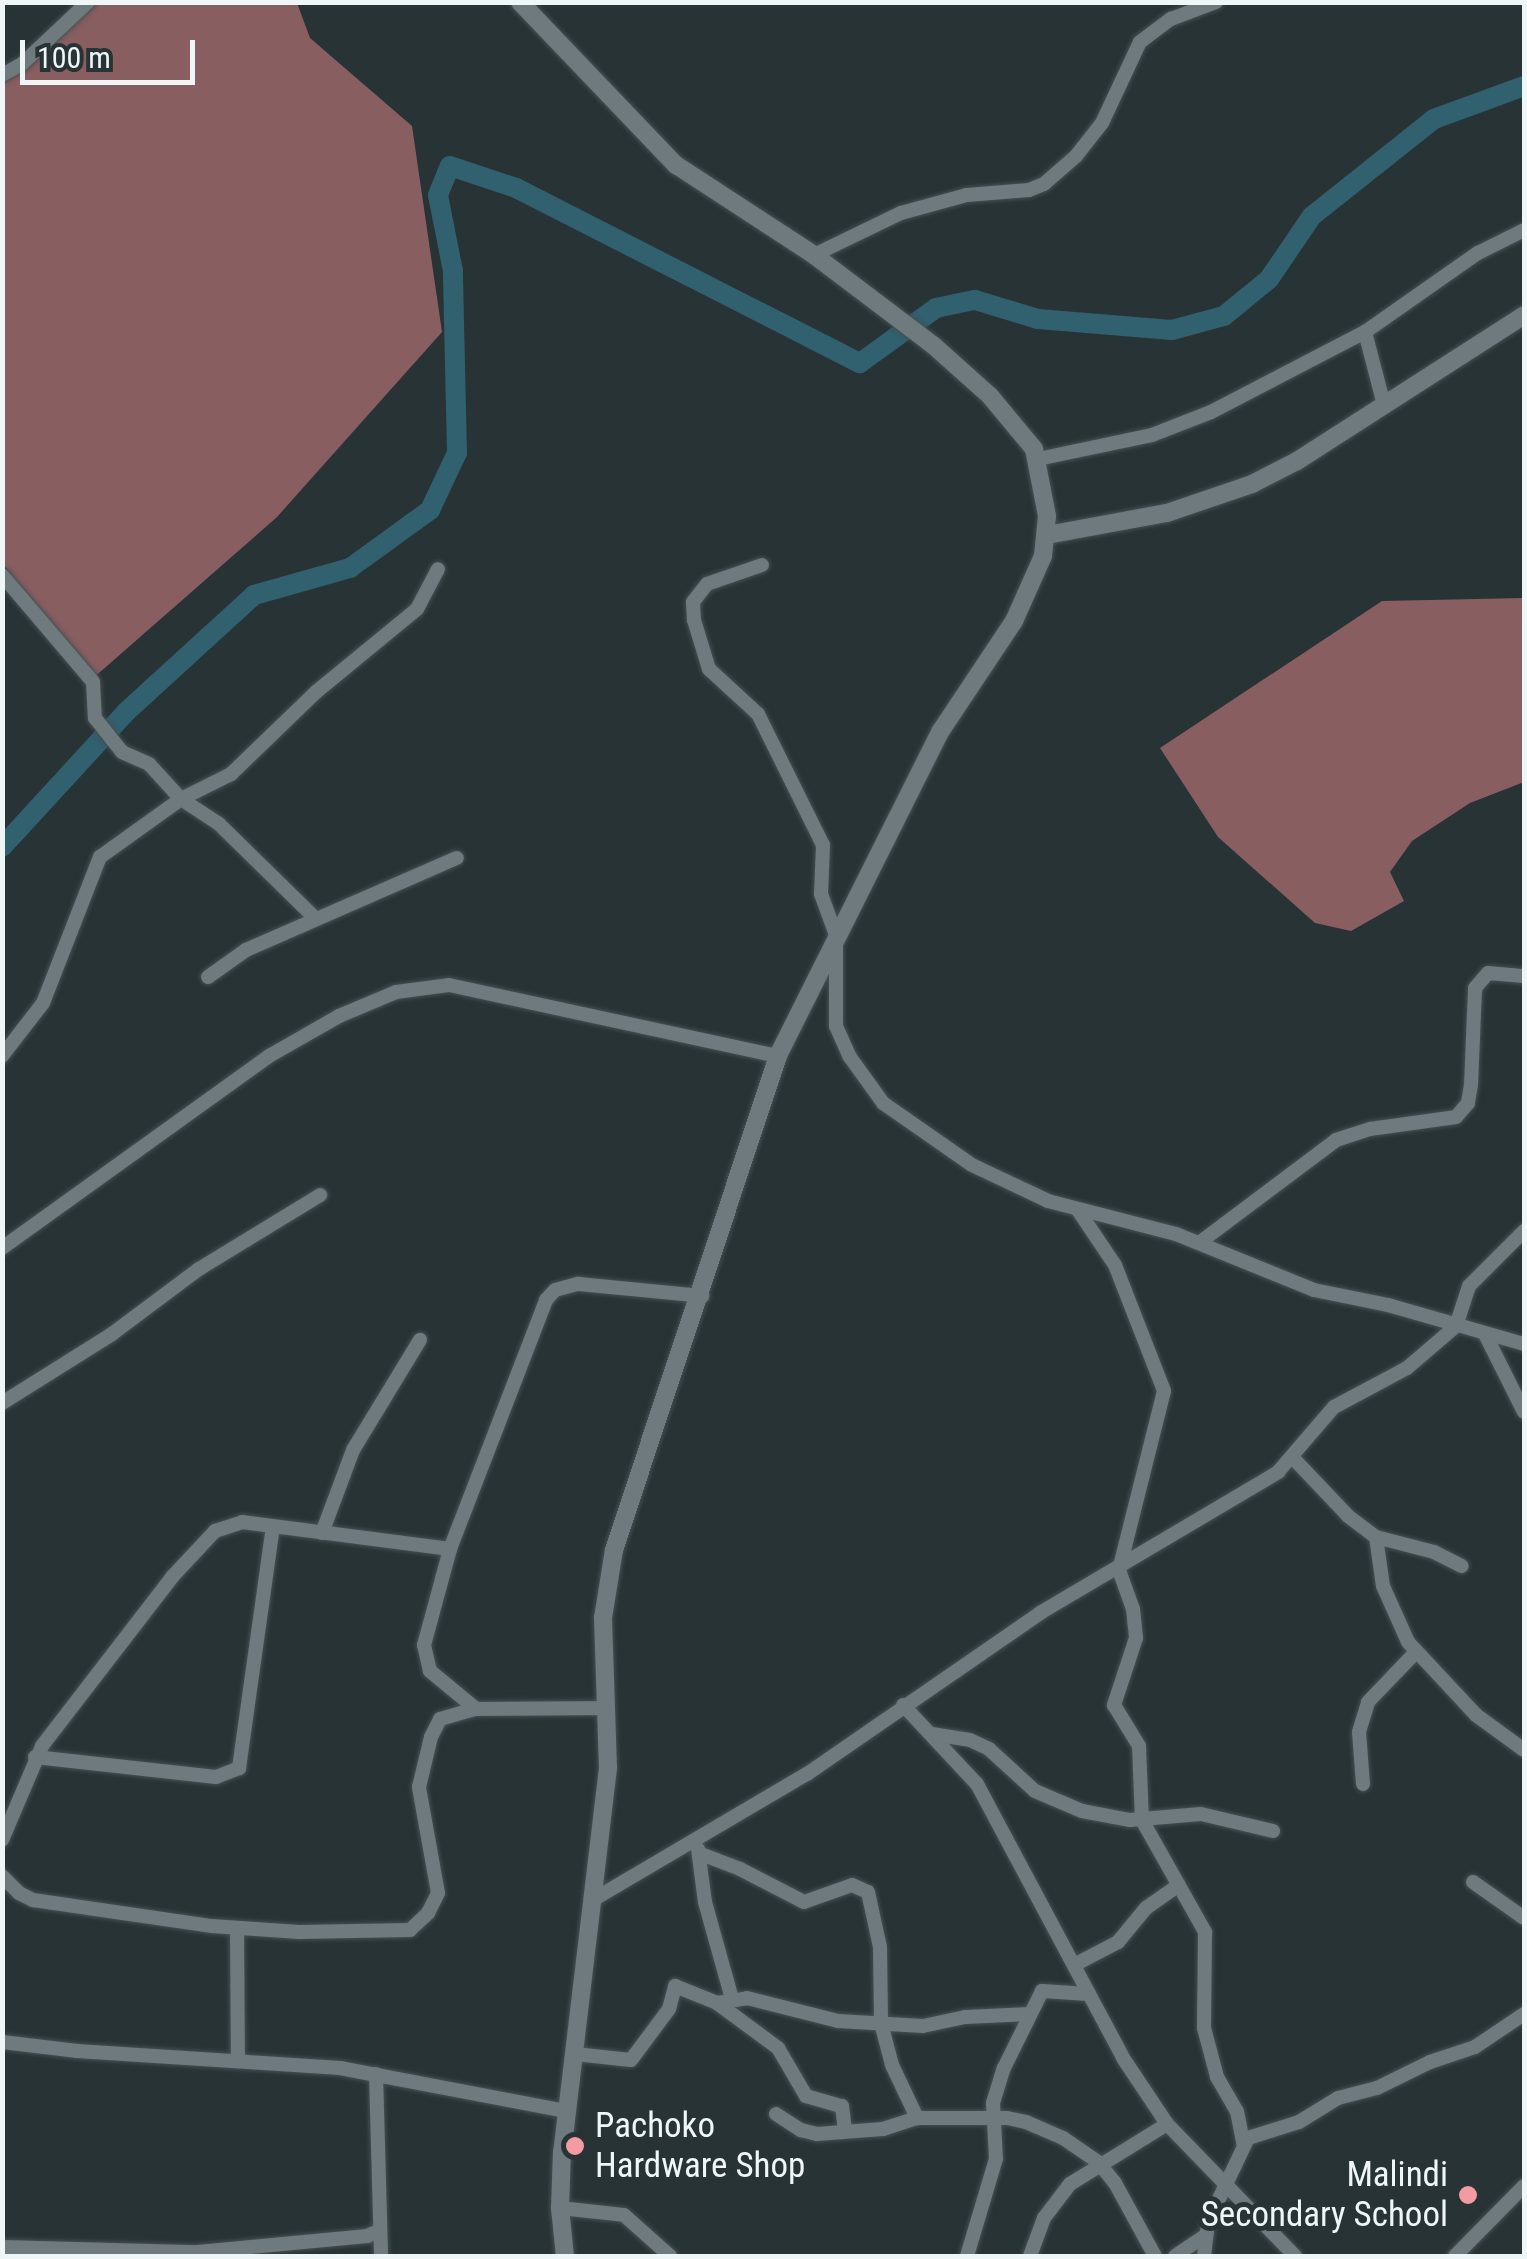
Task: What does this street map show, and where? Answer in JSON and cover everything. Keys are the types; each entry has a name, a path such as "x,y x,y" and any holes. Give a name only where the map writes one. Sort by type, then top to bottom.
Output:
{"street":[{"path":"2,75 22,64 88,2"},
{"path":"520,2 676,164 814,255 933,345 1010,417 1029,439 1038,459 1047,535 1043,556 1014,622 940,732 778,1056 702,1296 627,1506 610,1568 602,1618 608,1768 565,2111 560,2208 565,2256"},
{"path":"814,255 902,212 967,195 1030,190 1044,184 1076,156 1102,123 1140,42 1170,19 1216,2"},
{"path":"1038,459 1152,435 1211,412 1366,332 1478,253 1524,230"},
{"path":"1047,535 1167,513 1252,484 1384,406 1524,315"},
{"path":"1366,332 1384,406"},
{"path":"762,565 708,584 693,602 694,620 708,669 758,714 824,845 821,894 836,934 836,1026 874,1094 905,1121 972,1166 1048,1201 1200,1243 1314,1290 1388,1305 1524,1344"},
{"path":"2,1056 43,1003 96,862 109,847 181,799 231,774 316,692 417,609 438,570"},
{"path":"2,575 92,682 95,718 122,752 149,764 181,799 219,824 316,918"},
{"path":"208,977 246,950 458,858"},
{"path":"1200,1243 1336,1140 1370,1129 1456,1117 1468,1103 1474,994 1479,980 1496,972 1524,976"},
{"path":"2,1248 269,1056 339,1016 396,992 448,986 778,1056"},
{"path":"2,1403 112,1334 199,1268 320,1195"},
{"path":"1078,1210 1116,1266 1164,1391 1139,1476 1119,1570 1133,1609 1136,1638 1114,1705 1139,1746 1142,1820 1205,1932 1204,2028 1218,2077 1236,2111 1243,2143"},
{"path":"590,1902 698,1849 1040,1613 1119,1570 1294,1459 1334,1407 1407,1368 1456,1326 1469,1286 1524,1231"},
{"path":"476,1709 430,1672 423,1655 450,1549 550,1295 578,1284 702,1296"},
{"path":"1485,1334 1524,1412"},
{"path":"322,1533 353,1450 420,1340"},
{"path":"1294,1459 1348,1516 1376,1537 1434,1552 1462,1566"},
{"path":"2,1840 35,1757 172,1577 215,1531 232,1522 450,1549"},
{"path":"35,1757 216,1777 239,1768 273,1527"},
{"path":"1376,1537 1383,1586 1401,1630 1416,1652 1476,1715 1524,1750"},
{"path":"1363,1784 1360,1732 1368,1702 1416,1652"},
{"path":"902,1705 978,1784 1089,1994 1167,2124 1295,2256"},
{"path":"2,1876 19,1894 34,1900 237,1928 396,1933 420,1924 438,1893 420,1803 421,1774 440,1718 476,1709 606,1708"},
{"path":"932,1734 970,1740 989,1749 1024,1783 1064,1804 1118,1819 1202,1814 1274,1831"},
{"path":"698,1849 705,1902 732,1999"},
{"path":"698,1849 804,1902 852,1885 863,1887 870,1898 880,1947 881,2023 892,2066 917,2118"},
{"path":"1473,1882 1524,1918"},
{"path":"1074,1965 1127,1935 1146,1908 1179,1885"},
{"path":"237,1928 238,2060"},
{"path":"575,2054 631,2060 669,2009 674,1986 717,2003 778,2048 806,2096 842,2106 845,2131"},
{"path":"966,2256 996,2159 994,2117 999,2080 1046,1989 1089,1994"},
{"path":"717,2003 755,1999 838,2022 930,2026 965,2016 1030,2014"},
{"path":"1175,2256 1202,2237 1243,2143 1251,2136 1299,2122 1338,2098 1377,2088 1430,2062 1475,2048 1524,2014"},
{"path":"2,2042 376,2074 565,2111"},
{"path":"376,2074 380,2256"},
{"path":"776,2114 808,2132 882,2129 917,2118 994,2117 1043,2128 1098,2162 1115,2183 1155,2256"},
{"path":"1030,2256 1044,2218 1070,2184 1098,2162 1167,2124"},
{"path":"1455,2256 1524,2186"},
{"path":"560,2208 624,2215 670,2256"},
{"path":"2,2247 198,2254 378,2231"},
{"path":"1202,2237 1204,2256"}],"shaded area":[{"path":"90,3 297,3 310,38 412,126 442,332 277,517 91,680 3,564 2,79"},
{"path":"1524,598 1524,782 1470,803 1412,841 1390,872 1404,901 1351,931 1315,923 1218,837 1160,748 1382,601"}],"waterway":[{"path":"2,847 126,712 254,595 350,568 430,510 457,453 453,271 438,195 450,166 516,188 860,363 936,308 975,300 1038,319 1172,330 1224,316 1269,279 1312,216 1434,119 1524,86"}],"place":[{"name":"Pachoko Hardware Shop","path":"575,2146"},
{"name":"Malindi Secondary School","path":"1468,2195"}]}
